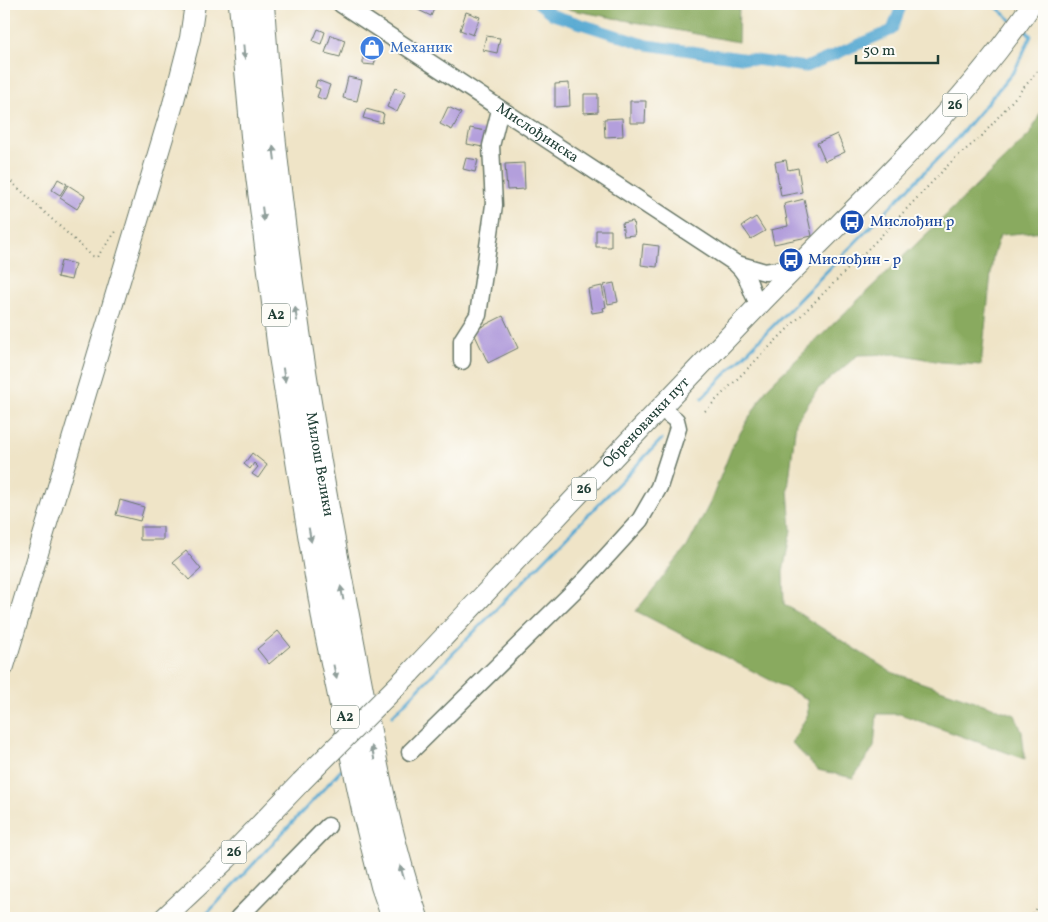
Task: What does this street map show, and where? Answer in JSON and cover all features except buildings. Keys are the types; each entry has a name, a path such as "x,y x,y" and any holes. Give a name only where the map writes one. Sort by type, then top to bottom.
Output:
{"highway":[{"name":"Милош Велики","path":"241,4 253,136 280,350 325,624 364,810 383,886 394,918"},
{"name":"Милош Велики","path":"262,4 273,146 316,447 382,800 416,918"},
{"path":"383,886 383,918"}],"main road":[{"path":"4,666 138,221 190,38 195,4"},
{"name":"Обреновачки пут","path":"164,918 227,859 410,673 660,408 928,134 979,77 1022,18"}],"street":[{"name":"Мислођинска","path":"341,4 735,263 748,277 754,300 760,305"},
{"path":"462,361 462,340 478,315 494,205 491,146 500,110"},
{"name":"Мислођинска","path":"735,263 765,272 798,267"},
{"path":"410,752 586,579 640,520 659,487 678,428 676,420 660,408"},
{"path":"238,918 328,826"}],"path":[{"path":"705,411 879,238 953,160 980,137 1044,64"},
{"path":"4,175 92,256 97,257 124,220 138,221"},
{"path":"1044,547 1044,618"},
{"path":"1030,918 1044,898"}],"green space":[{"path":"561,4 739,4 738,42 567,9"},
{"path":"1044,106 1044,231 1000,235 993,256 981,365 941,362 899,354 858,355 818,389 796,422 788,489 791,530 783,572 784,604 891,672 1015,715 1022,732 1025,759 900,714 877,714 874,747 853,778 818,770 792,743 808,714 807,699 636,611 687,547 710,503 733,445 767,388 1030,134"}],"waterway":[{"path":"539,4 553,15 647,45 806,67 892,30 902,4"},
{"path":"993,4 1011,20"},
{"path":"702,398 953,143 1015,70 1031,36 1023,27"},
{"path":"392,716 662,439"},
{"path":"203,918 346,765"}],"place":[{"name":"Механик","path":"372,48"},
{"name":"Мислођин р","path":"852,222"},
{"name":"Мислођин - р","path":"791,260"}]}
